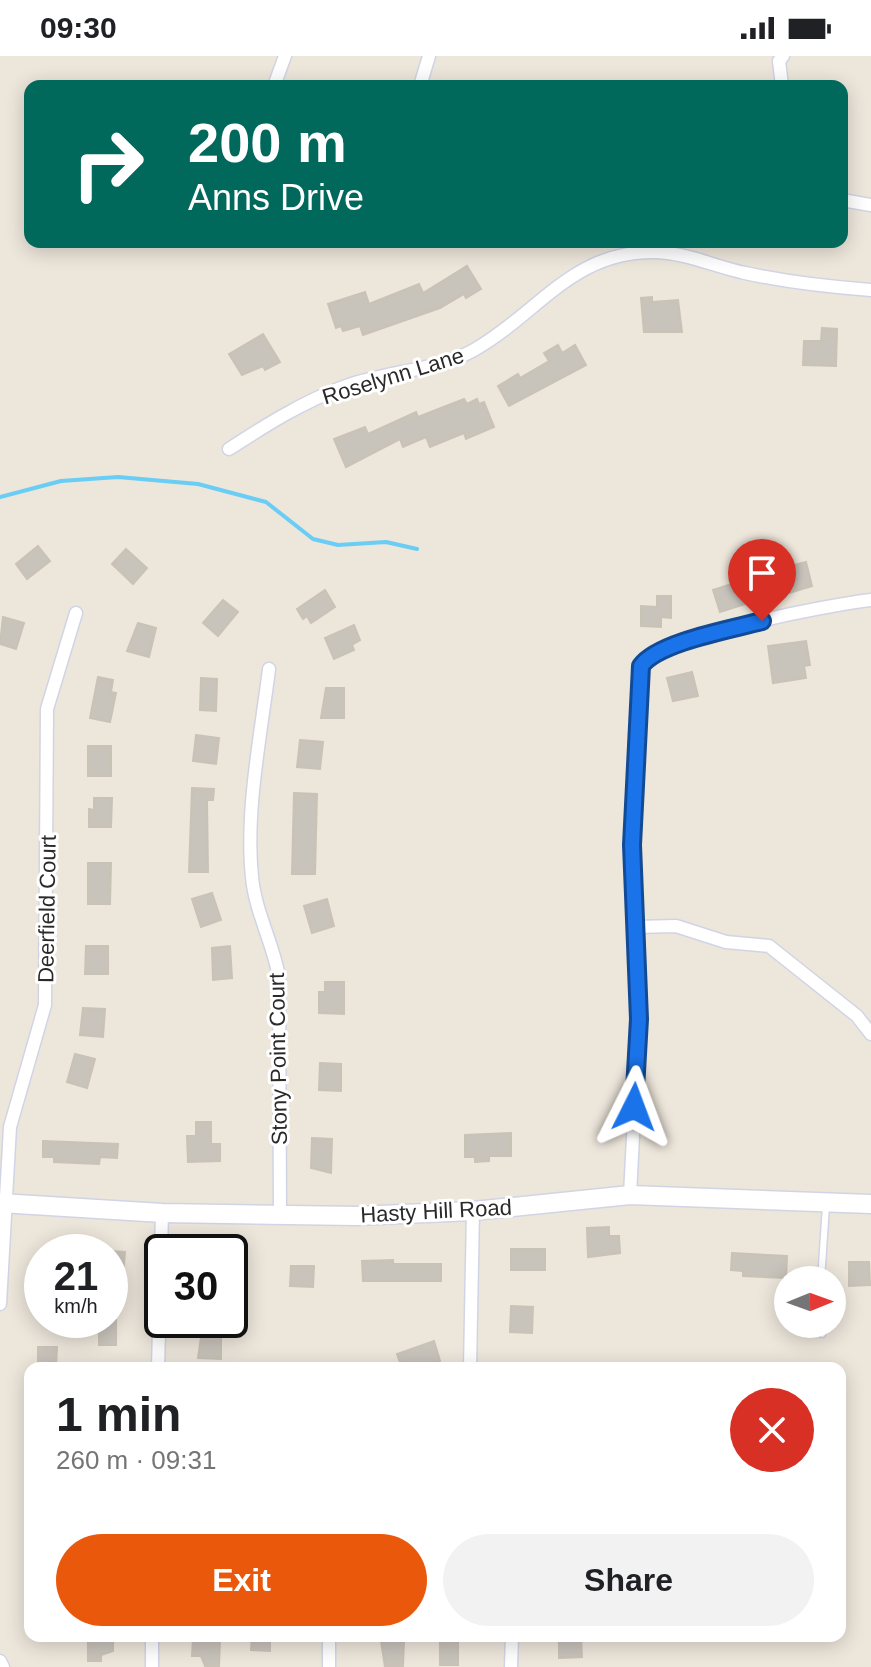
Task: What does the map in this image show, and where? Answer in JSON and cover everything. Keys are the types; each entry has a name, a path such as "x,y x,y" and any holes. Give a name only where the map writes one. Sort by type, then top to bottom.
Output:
{"street":[{"path":"276,80 285,56"},
{"path":"422,80 429,56"},
{"path":"781,80 779,61 783,56"},
{"path":"848,201 871,205"},
{"name":"Roselynn Lane","path":"229,449 286,413 346,386 447,361 473,350 529,312 554,287 584,267 616,256 657,252 744,273 871,290"},
{"path":"630,1195 639,1019 632,845 636,709 641,666 647,657 749,625 824,606 871,600"},
{"name":"Deerfield Court","path":"0,1304 2,1203 15,1099 41,1027 45,1005 47,709 76,613"},
{"name":"Stony Point Court","path":"269,669 258,758 252,876 279,977 280,1214"},
{"path":"635,927 676,926 726,942 769,946 857,1016 871,1034"},
{"name":"Hasty Hill Road","path":"2,1203 162,1213 356,1216 473,1211 630,1195 871,1204"},
{"path":"470,1362 473,1211"},
{"path":"158,1362 162,1213"},
{"path":"152,1642 152,1667"},
{"path":"329,1642 329,1667"},
{"path":"511,1667 512,1642"},
{"path":"0,1661 3,1667"}],"lane":[{"path":"822,1266 826,1202"}],"building":[{"path":"467,266 481,289 466,298 464,294 440,308 363,335 360,326 343,331 341,326 336,328 328,304 365,292 369,304 419,284 423,293"},
{"path":"652,297 652,302 678,300 682,332 644,332 641,298"},
{"path":"822,328 837,329 836,366 803,365 804,341 821,341"},
{"path":"263,334 280,362 265,370 263,366 242,375 229,354"},
{"path":"558,345 562,353 575,345 586,365 509,406 498,386 518,374 520,378 549,361 544,353"},
{"path":"464,399 467,404 477,399 479,404 484,402 494,427 466,439 464,433 430,447 426,437 403,447 400,439 346,467 334,439 365,427 368,434 416,412 418,417"},
{"path":"38,546 50,561 27,579 16,564"},
{"path":"126,549 147,568 133,584 112,564"},
{"path":"806,562 812,586 789,593 782,568"},
{"path":"738,582 745,604 720,612 713,590"},
{"path":"325,590 335,607 311,623 307,616 303,619 297,609"},
{"path":"657,596 671,596 671,618 661,617 661,627 641,626 641,606 657,607"},
{"path":"223,600 238,612 218,636 203,623"},
{"path":"3,617 24,623 16,649 0,644"},
{"path":"138,623 156,628 149,657 127,651"},
{"path":"354,625 360,640 352,645 354,650 334,659 325,638"},
{"path":"806,641 810,665 804,666 806,678 773,683 768,646"},
{"path":"692,672 698,696 673,701 667,678"},
{"path":"98,677 113,680 111,692 116,693 110,722 90,718"},
{"path":"201,678 217,679 216,711 200,710"},
{"path":"326,688 344,688 344,718 321,718"},
{"path":"196,735 219,738 216,764 193,761"},
{"path":"300,740 323,742 320,769 297,767"},
{"path":"88,746 111,746 111,776 88,776"},
{"path":"192,788 214,789 213,800 207,800 208,872 189,872"},
{"path":"294,793 317,794 315,874 292,874"},
{"path":"94,798 112,798 111,827 89,827 89,809 94,810"},
{"path":"88,863 111,863 110,904 88,904"},
{"path":"212,893 221,920 201,927 192,899"},
{"path":"327,899 334,926 312,933 304,906"},
{"path":"86,946 108,946 108,974 85,974"},
{"path":"230,946 232,978 213,980 212,948"},
{"path":"325,982 344,982 344,1014 319,1013 319,992 325,992"},
{"path":"83,1008 105,1009 103,1037 80,1035"},
{"path":"75,1054 95,1059 87,1088 67,1082"},
{"path":"320,1063 341,1064 341,1091 319,1090"},
{"path":"196,1122 211,1122 211,1144 220,1144 220,1161 188,1162 187,1136 196,1136"},
{"path":"511,1133 511,1156 489,1156 489,1161 475,1162 475,1157 465,1157 465,1135"},
{"path":"312,1138 332,1139 331,1173 311,1168"},
{"path":"43,1141 118,1144 117,1158 100,1157 99,1164 54,1162 54,1157 43,1157"},
{"path":"609,1227 609,1236 619,1236 620,1253 588,1257 587,1228"},
{"path":"511,1249 545,1249 545,1270 511,1270"},
{"path":"732,1253 787,1256 787,1266 774,1266 774,1277 743,1276 743,1271 731,1270"},
{"path":"393,1260 393,1264 441,1264 441,1281 363,1281 362,1261"},
{"path":"849,1262 869,1262 870,1285 849,1286"},
{"path":"291,1266 314,1266 313,1287 290,1286"},
{"path":"511,1306 533,1307 532,1333 510,1332"},
{"path":"99,1338 116,1338 116,1345 99,1345"},
{"path":"201,1338 221,1338 221,1359 198,1358"},
{"path":"434,1341 440,1361 400,1362 397,1354"},
{"path":"38,1347 57,1347 56,1362 38,1362"},
{"path":"88,1642 113,1642 113,1651 101,1655 101,1661 88,1661"},
{"path":"193,1642 220,1642 219,1667 205,1666 201,1656 192,1656"},
{"path":"252,1642 270,1642 270,1651 251,1650"},
{"path":"381,1642 404,1642 403,1667 385,1667"},
{"path":"440,1642 458,1642 458,1665 440,1665"},
{"path":"559,1642 581,1642 582,1657 559,1658"}],"waterway":[{"path":"0,497 61,481 118,477 198,484 266,502 313,539 338,545 386,542 417,549"}],"route":[{"path":"634,1107 639,1019 632,845 636,709 641,666 647,657 670,648 762,621"}]}
